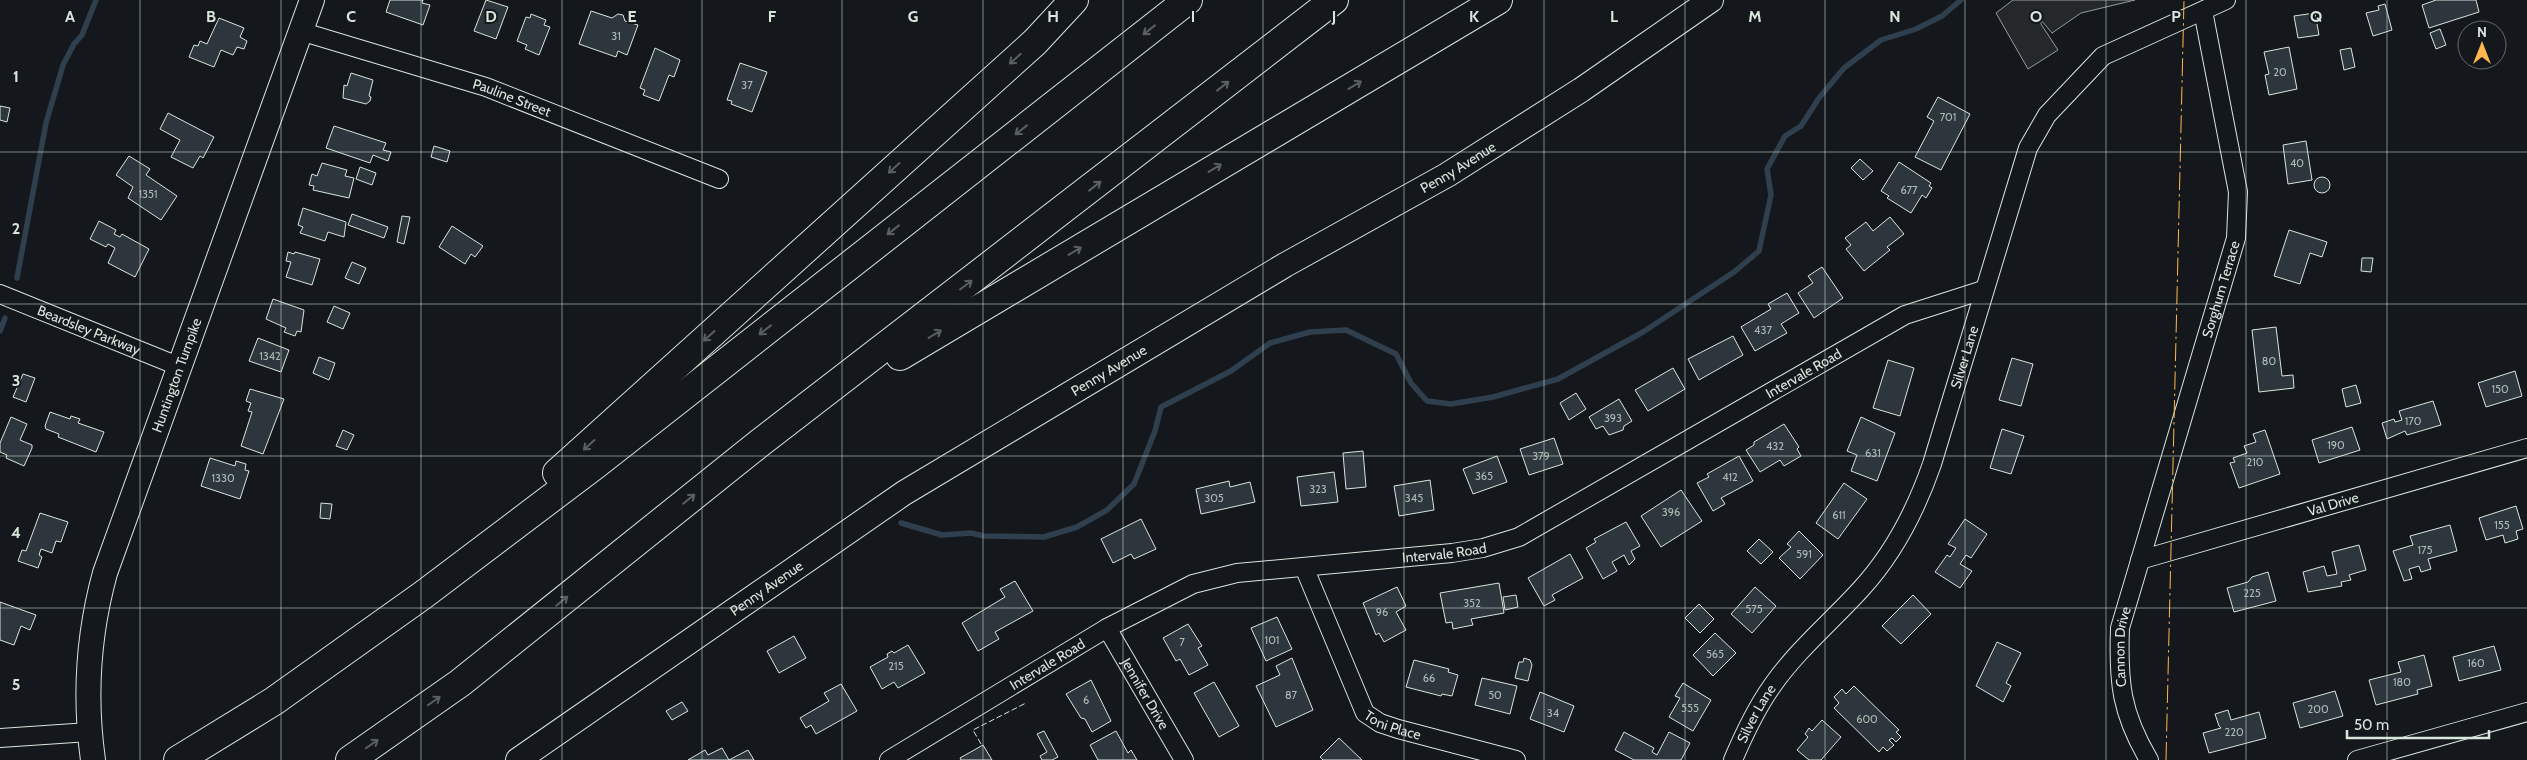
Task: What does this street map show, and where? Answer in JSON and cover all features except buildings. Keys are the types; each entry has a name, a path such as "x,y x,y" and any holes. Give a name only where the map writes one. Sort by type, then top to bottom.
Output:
{"highway":[{"path":"1035,42 1074,0"},
{"path":"423,595 1081,0"},
{"path":"178,760 274,701 423,595 595,465 1188,0"},
{"path":"350,760 460,683 761,442 1334,0"},
{"path":"761,442 837,403 909,349 1498,0"}],"main road":[{"name":"Huntington Turnpike","path":"92,760 87,680 97,601 116,538 312,0"},
{"name":"Penny Avenue","path":"518,760 904,493 1285,265 1446,175 1582,90 1712,0"}],"street":[{"name":"Silver Lane","path":"1733,760 1750,720 1772,686 1812,639 1862,588 1901,536 1921,495 2028,148 2047,115 2103,56 2226,0"},
{"name":"Sorghum Terrace","path":"2140,560 2236,238 2238,192 2203,10"},
{"name":"Pauline Street","path":"300,31 486,87 719,179"},
{"name":"Intervale Road","path":"901,757 1107,628 1193,584 1237,573 1452,553 1484,548 1519,537 1905,315 1983,290"},
{"name":"Beardsley Parkway","path":"0,294 178,366"},
{"name":"Val Drive","path":"2140,560 2527,448"},
{"name":"Cannon Drive","path":"2140,560 2120,628 2118,664 2124,706 2149,760"},
{"name":"Toni Place","path":"1304,567 1366,713 1380,723 1516,760"},
{"name":"Jennifer Drive","path":"1107,628 1184,760"},
{"path":"2357,760 2527,712"},
{"path":"0,738 89,732"}],"shaded area":[{"path":"2013,0 2135,0 2081,13 2052,33 2041,20 2041,24 2058,50 2028,69 1996,13"}],"waterway":[{"path":"17,278 46,123 63,65 74,44 82,35 96,0"},
{"path":"901,523 942,535 971,533 984,536 1044,537 1077,527 1107,510 1134,484 1155,431 1161,407 1231,371 1270,343 1310,332 1346,330 1396,354 1411,383 1427,401 1451,404 1493,397 1558,379 1643,332 1734,272 1759,251 1771,195 1767,169 1785,136 1801,126 1819,98 1844,68 1881,40 1916,29 1942,16 1961,0"},
{"path":"0,331 5,318"}],"fence":[{"path":"981,744 973,730 1026,703"}],"power":[{"path":"2166,760 2184,0"}]}
